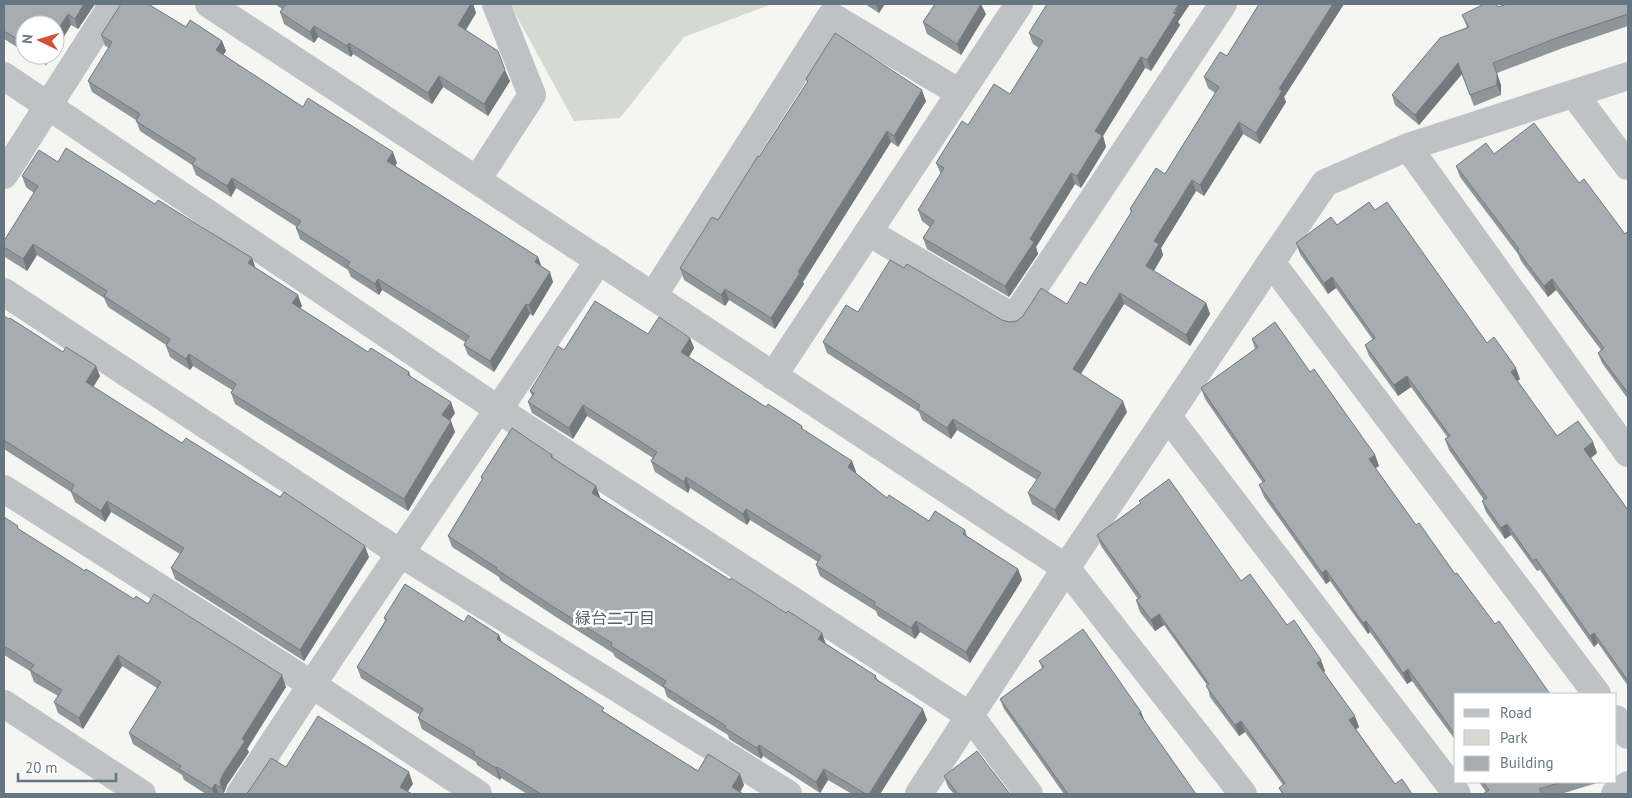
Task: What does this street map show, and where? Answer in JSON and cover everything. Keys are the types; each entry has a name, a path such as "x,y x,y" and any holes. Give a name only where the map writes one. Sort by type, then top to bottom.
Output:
{"street":[{"path":"4,175 113,4"},
{"path":"210,4 1066,568 1243,794"},
{"path":"477,180 532,95 496,4"},
{"path":"774,376 1019,4"},
{"path":"868,232 1014,318 1222,4"},
{"path":"653,296 831,16 960,93"},
{"path":"4,76 499,410 970,716 1029,794"},
{"path":"919,794 1066,568 1325,183 1408,147 1628,76"},
{"path":"1574,94 1628,166"},
{"path":"1408,147 1628,453"},
{"path":"240,794 311,684 499,410 598,260"},
{"path":"1271,262 1596,693"},
{"path":"4,292 400,553 788,794"},
{"path":"1168,416 1457,794"},
{"path":"4,489 311,684 478,794"},
{"path":"4,704 142,794"},
{"path":"1617,720 1628,735"},
{"path":"1616,794 1628,785"}],"green space":[{"path":"510,4 772,4 684,37 620,118 574,121"}],"building":[{"path":"4,4 84,4 75,19 68,14 65,19 65,15 15,15 15,38 4,31"},
{"path":"121,4 148,4 186,27 190,20 222,41 216,50 303,107 308,98 393,152 387,161 538,257 535,262 550,272 529,305 526,304 490,361 464,345 469,336 378,279 375,284 347,266 350,262 296,228 301,221 232,178 227,186 192,164 196,159 136,121 140,114 88,81 112,42 101,35"},
{"path":"286,4 471,4 458,25 498,51 505,70 484,104 439,76 428,93 349,43 347,46 314,26 310,32 280,12"},
{"path":"935,4 981,4 957,44 923,22"},
{"path":"1047,4 1179,4 1173,13 1176,14 1147,60 1141,57 1095,131 1102,136 1077,176 1071,173 1030,239 1034,242 1005,286 923,238 934,221 918,210 944,168 936,163 962,121 968,125 994,84 1010,94 1043,41 1029,33"},
{"path":"1259,4 1333,4 1279,89 1282,91 1256,133 1239,122 1200,185 1192,180 1154,241 1159,244 1146,266 1206,303 1186,335 1120,293 1073,369 1123,401 1055,510 1028,493 1041,473 953,419 947,428 918,409 920,405 823,342 846,305 858,312 890,260 904,268 907,264 1002,320 1009,322 1017,321 1023,316 1041,288 1067,304 1080,282 1086,285 1156,168 1165,174 1219,87 1204,77 1220,52 1227,56"},
{"path":"1484,4 1496,4 1498,7 1507,4 1628,4 1628,14 1559,37 1493,63 1497,74 1497,85 1470,95 1458,63 1415,115 1392,95 1440,38 1469,27 1462,15"},
{"path":"835,33 922,90 894,136 887,131 771,318 725,289 721,295 680,268 712,217 718,220 808,81 806,79"},
{"path":"1534,123 1579,183 1584,179 1625,234 1628,231 1628,393 1598,353 1604,348 1552,279 1544,286 1517,250 1519,249 1456,166 1486,143 1494,154"},
{"path":"66,148 155,204 158,200 252,258 248,263 298,295 292,303 368,352 371,348 409,372 408,375 451,402 442,415 451,421 404,499 231,393 236,384 189,354 186,359 166,346 170,339 104,296 107,291 33,244 23,259 4,247 4,241 38,186 22,176 39,150 58,162"},
{"path":"1369,202 1375,210 1387,202 1487,343 1494,337 1516,368 1511,372 1557,436 1578,421 1593,442 1584,449 1628,510 1628,681 1594,633 1590,636 1536,559 1533,561 1507,524 1501,528 1482,501 1487,498 1445,439 1450,436 1407,376 1394,385 1365,345 1375,338 1332,277 1324,283 1296,243 1331,217 1337,225"},
{"path":"595,301 648,334 659,317 690,338 681,352 766,407 768,404 852,461 848,467 887,498 889,495 929,521 935,511 965,530 963,534 1018,569 966,652 916,621 911,628 874,605 875,602 816,565 821,556 746,509 743,514 686,477 684,482 651,461 657,452 583,405 569,428 528,402 534,393 530,391 558,346 564,350"},
{"path":"4,316 63,352 66,347 96,366 86,382 182,443 186,438 280,497 284,492 365,546 300,650 171,568 184,548 107,501 101,511 71,491 74,485 4,440"},
{"path":"1275,322 1310,372 1314,369 1375,455 1369,459 1416,525 1419,523 1455,574 1457,573 1495,624 1499,621 1549,693 1454,693 1454,733 1408,669 1403,673 1366,621 1363,623 1326,570 1322,573 1259,485 1265,481 1201,388 1258,347 1252,339"},
{"path":"512,428 552,455 551,457 596,486 592,493 730,580 731,578 786,613 788,611 822,633 818,639 923,709 869,794 824,769 816,782 759,745 757,748 663,686 666,681 611,646 612,643 552,606 448,536 483,478 481,477"},
{"path":"1169,479 1241,581 1250,574 1287,625 1294,620 1321,660 1317,663 1355,716 1349,720 1395,784 1402,779 1412,794 1284,794 1279,788 1285,783 1241,721 1235,725 1206,686 1209,684 1159,614 1151,620 1136,600 1141,597 1097,535 1141,503 1139,501"},
{"path":"4,517 18,526 17,528 85,571 86,569 134,599 136,596 148,604 154,594 282,675 242,739 245,741 223,774 220,782 221,788 215,784 212,789 179,769 181,766 129,733 161,682 118,655 79,718 54,702 62,690 30,670 34,665 4,646"},
{"path":"405,584 464,622 468,615 499,635 497,639 604,708 602,711 698,771 708,754 740,774 732,787 743,794 541,794 473,754 475,752 418,718 423,709 357,667 387,619 384,618"},
{"path":"1083,629 1196,794 1068,794 1000,699 1044,667 1039,661"},
{"path":"318,716 409,772 400,787 412,794 246,794 271,758 286,767"},
{"path":"977,751 1010,794 958,794 944,776"},
{"path":"1484,783 1559,783 1539,789 1543,794 1483,794 1489,790"}],"district":[{"name":"緑台二丁目","path":"615,618"}]}
